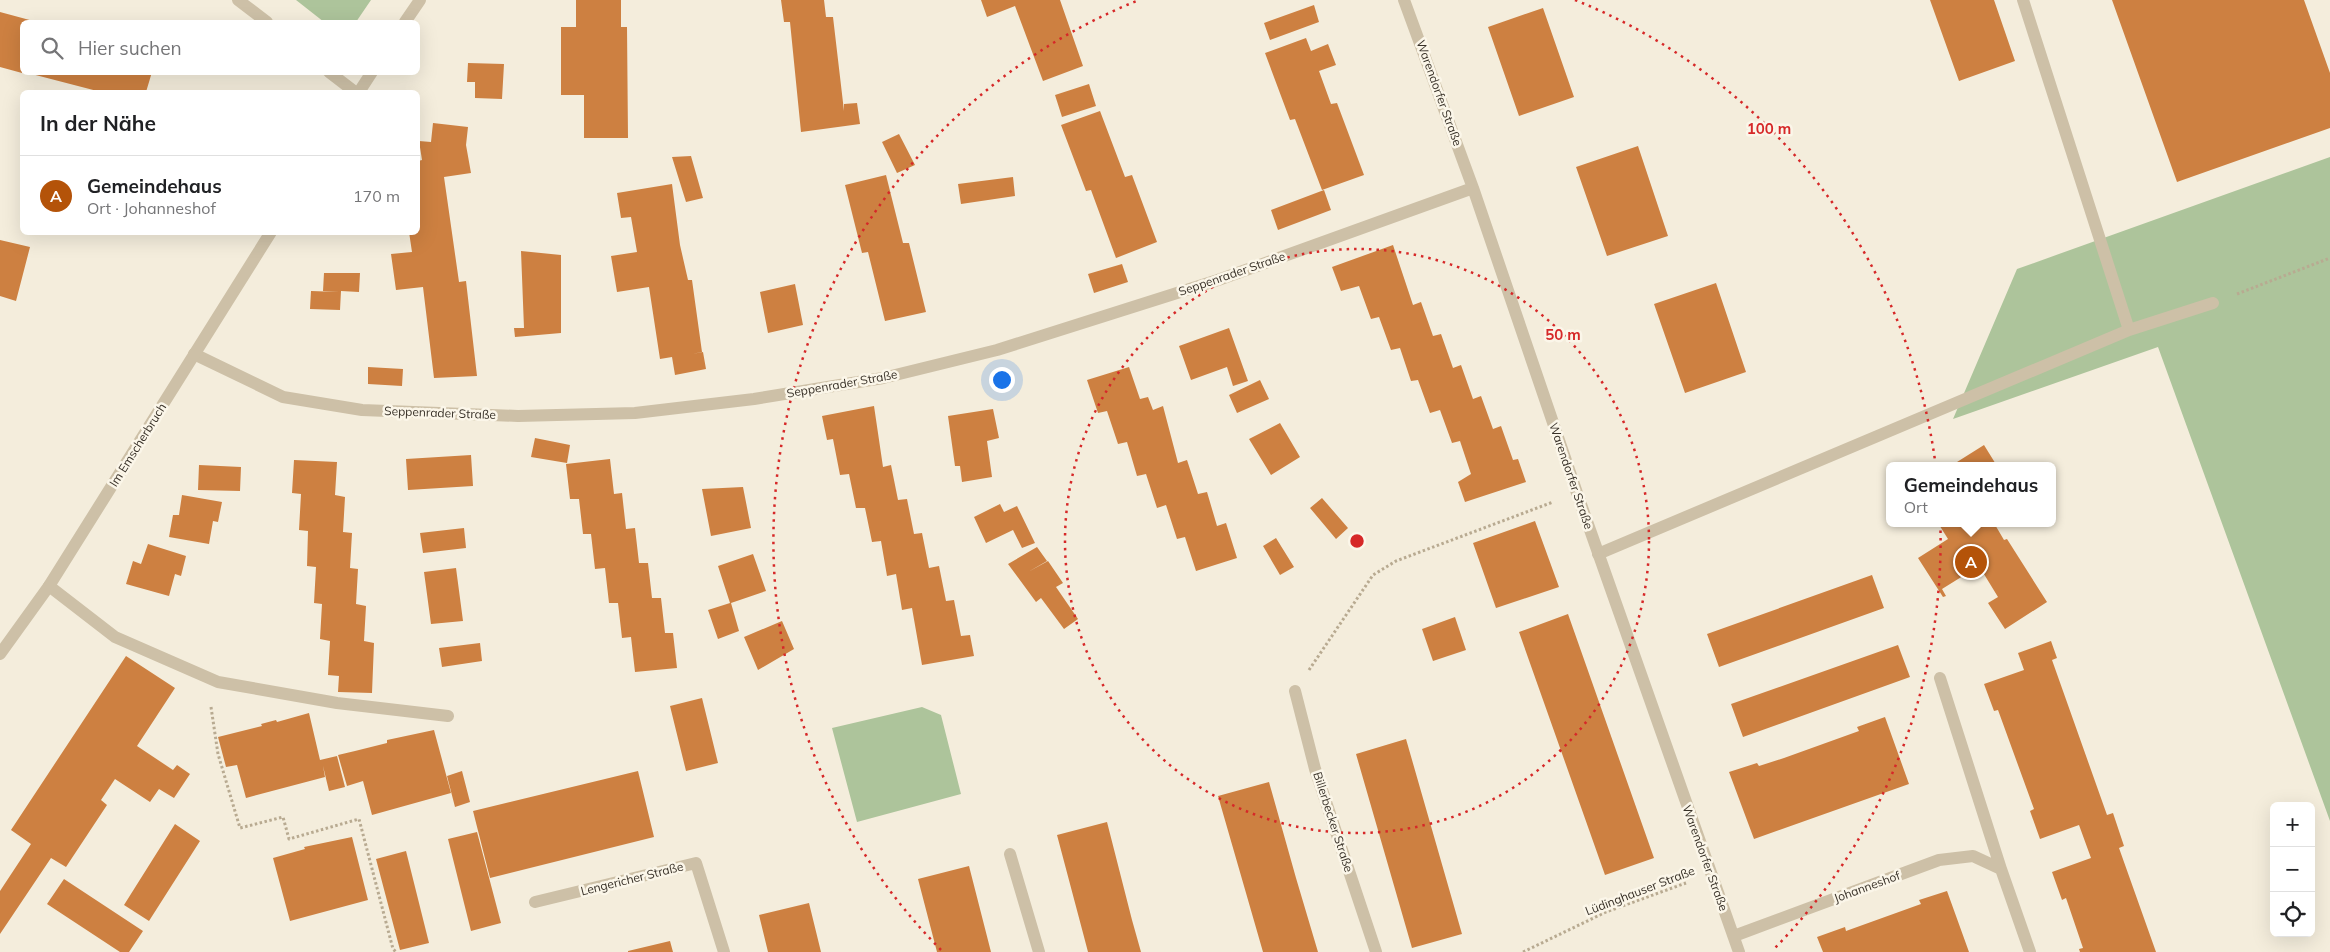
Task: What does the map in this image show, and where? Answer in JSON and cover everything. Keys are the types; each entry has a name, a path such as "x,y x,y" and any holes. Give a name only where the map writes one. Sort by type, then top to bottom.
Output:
{"street":[{"path":"238,0 263,20"},
{"path":"406,20 420,0"},
{"name":"Warendorfer Straße","path":"1404,0 1473,188 1598,554 1739,952"},
{"path":"2023,0 2129,330"},
{"path":"334,75 352,90"},
{"path":"360,90 370,75"},
{"name":"Seppenrader Straße","path":"194,354 283,397 362,410 518,416 635,414 883,378 997,350 1218,280 1473,188"},
{"name":"Im Emscherbruch","path":"0,654 49,586 269,235"},
{"path":"1598,554 2129,330 2213,303"},
{"path":"49,586 115,637 218,682 337,703 448,716"},
{"path":"1940,678 2001,869 2030,952"},
{"name":"Billerbecker Straße","path":"1295,691 1315,769 1376,952"},
{"path":"1010,854 1039,952"},
{"name":"Johanneshof","path":"1734,936 1939,860 1973,856 2001,869"},
{"name":"Lengericher Straße","path":"535,902 696,863 724,952"}],"path":[{"path":"2213,303 2330,258"},
{"path":"1295,691 1373,575 1396,562 1577,493"},
{"path":"206,676 218,754 240,828 283,817 289,839 359,819 393,949 396,952"},
{"name":"Lüdinghauser Straße","path":"1523,952 1606,912 1710,874"}],"green space":[{"path":"296,0 371,0 357,20 321,20"},
{"path":"2330,157 2330,821 2158,347 1953,419 2017,269"},
{"path":"922,707 941,715 961,794 857,822 832,728"}],"building":[{"path":"576,0 621,0 621,27 627,27 628,138 584,138 584,95 561,95 561,27 576,27"},
{"path":"781,0 824,0 826,17 833,17 844,111 844,104 857,103 860,124 801,132 790,22 784,22"},
{"path":"981,0 1060,0 1083,66 1043,81 1015,6 987,17"},
{"path":"1930,0 1994,0 2015,61 1959,81"},
{"path":"2112,0 2304,0 2330,73 2330,128 2177,182"},
{"path":"1314,5 1319,22 1270,40 1264,23"},
{"path":"1543,8 1574,97 1519,116 1488,27"},
{"path":"0,12 30,20 20,20 20,72 0,67"},
{"path":"1306,38 1311,51 1328,44 1336,65 1319,71 1331,104 1337,103 1364,175 1322,190 1295,119 1290,120 1265,53"},
{"path":"468,63 504,64 502,99 475,98 475,82 467,82"},
{"path":"36,75 151,75 147,90 93,90"},
{"path":"1089,84 1096,106 1062,117 1055,95"},
{"path":"1100,111 1125,177 1132,175 1157,242 1116,258 1091,190 1086,191 1061,125"},
{"path":"433,123 468,127 466,145 471,173 444,177 459,282 466,281 477,376 434,378 423,287 396,290 391,254 412,252 409,235 420,235 420,160 422,160 420,141 431,142"},
{"path":"899,134 915,165 897,173 882,142"},
{"path":"1638,146 1668,236 1607,256 1576,167"},
{"path":"691,156 703,198 686,202 672,157"},
{"path":"886,175 903,243 909,243 926,312 885,321 868,252 862,253 845,185"},
{"path":"1013,177 1015,196 961,204 958,184"},
{"path":"672,184 680,245 688,280 692,280 702,352 692,354 703,352 706,369 675,375 672,357 660,359 649,287 617,292 611,256 637,252 631,217 621,218 617,193"},
{"path":"1324,190 1331,210 1278,230 1271,210"},
{"path":"0,240 30,247 16,301 0,296"},
{"path":"1393,245 1413,305 1421,302 1433,336 1441,334 1453,368 1461,365 1473,399 1481,396 1493,429 1501,426 1513,460 1518,459 1526,482 1465,502 1458,482 1471,474 1460,441 1452,443 1440,410 1430,413 1418,380 1411,381 1400,348 1391,350 1379,317 1371,319 1359,286 1341,291 1332,267"},
{"path":"521,251 561,255 561,333 515,337 514,328 524,328"},
{"path":"1122,264 1128,282 1094,293 1088,274"},
{"path":"324,273 360,273 359,292 341,291 340,310 310,309 311,291 339,292 323,291"},
{"path":"1716,283 1746,372 1685,393 1654,304"},
{"path":"795,284 803,325 768,333 760,292"},
{"path":"1229,328 1248,381 1233,386 1227,367 1191,380 1179,346"},
{"path":"368,367 403,369 402,386 368,384"},
{"path":"1129,367 1140,399 1148,397 1153,410 1163,406 1178,463 1187,460 1198,494 1207,492 1217,526 1226,523 1237,558 1196,571 1185,537 1177,539 1166,505 1157,508 1146,474 1137,476 1127,442 1118,444 1107,411 1098,413 1087,380"},
{"path":"1260,380 1269,399 1237,413 1229,395"},
{"path":"874,406 883,467 891,465 898,500 907,499 914,534 922,533 929,568 939,566 946,601 954,600 961,636 970,635 974,656 922,665 912,608 902,610 896,574 887,576 881,541 872,542 865,508 856,508 849,474 840,475 833,439 827,440 822,416"},
{"path":"993,409 999,438 987,441 992,477 962,482 960,466 955,466 948,416"},
{"path":"1280,423 1300,457 1271,475 1249,439"},
{"path":"535,438 570,445 567,463 531,457"},
{"path":"1984,445 1995,462 1957,462"},
{"path":"471,455 473,486 408,490 406,459"},
{"path":"610,459 614,494 622,493 626,529 635,528 639,563 648,563 652,598 661,598 665,633 673,633 677,668 635,672 631,637 622,638 618,603 609,603 605,568 595,569 591,534 583,534 579,499 570,499 566,464"},
{"path":"294,460 337,462 335,495 345,497 343,532 352,533 350,568 358,569 356,604 366,606 364,641 374,643 372,693 338,692 339,676 328,675 330,641 320,639 322,604 314,603 316,567 307,566 308,531 299,530 301,494 292,493"},
{"path":"199,465 241,467 240,491 198,490"},
{"path":"743,487 751,528 711,536 702,489"},
{"path":"182,495 222,502 218,522 213,521 209,544 169,537 173,515 179,515"},
{"path":"1322,498 1348,528 1336,539 1310,508"},
{"path":"1000,504 1004,512 1017,506 1035,543 1022,548 1013,530 986,543 974,517"},
{"path":"1535,521 1559,587 1496,608 1473,543"},
{"path":"1940,527 1996,527 2004,540 2007,539 2047,602 2005,629 1988,603 1998,597 1979,566 1942,589 1946,596 1943,597 1918,558 1948,539"},
{"path":"464,528 466,548 423,553 420,533"},
{"path":"1276,538 1294,567 1280,575 1263,546"},
{"path":"148,544 186,556 181,576 175,574 169,596 126,584 133,561 141,564"},
{"path":"1037,547 1047,561 1028,572 1048,561 1063,583 1056,587 1078,619 1064,629 1041,598 1036,602 1008,564"},
{"path":"753,554 766,591 731,603 739,631 718,639 708,610 730,603 718,566"},
{"path":"456,568 463,621 431,624 424,572"},
{"path":"1872,575 1884,608 1719,667 1707,634"},
{"path":"1568,614 1654,858 1605,875 1519,632"},
{"path":"1455,617 1466,650 1433,661 1422,629"},
{"path":"782,621 794,649 758,670 744,637"},
{"path":"2051,641 2057,658 2052,660 2107,815 2113,813 2124,846 2119,848 2156,952 2080,952 2079,949 2083,948 2066,898 2062,900 2052,872 2091,858 2079,825 2040,839 2030,811 2034,809 1998,710 1994,711 1984,684 2024,670 2018,653"},
{"path":"480,643 482,661 442,667 439,648"},
{"path":"1898,645 1910,677 1743,737 1731,704"},
{"path":"126,656 175,688 137,746 173,770 177,765 190,774 174,798 159,789 150,802 115,779 101,800 107,805 66,867 51,858 0,934 0,891 31,844 11,830"},
{"path":"702,698 718,763 686,771 670,706"},
{"path":"309,713 320,760 337,756 345,787 329,791 323,766 325,777 246,798 237,765 226,767 218,737 262,726 261,724 276,720 277,722"},
{"path":"1885,717 1909,784 1754,839 1729,772 1757,763 1759,766 1784,758 1859,731 1857,727"},
{"path":"434,730 451,793 372,815 363,781 347,786 338,755 387,743 387,740"},
{"path":"1406,739 1462,934 1412,948 1356,754"},
{"path":"462,771 470,802 455,807 447,776"},
{"path":"638,771 654,837 490,878 473,811"},
{"path":"1269,782 1318,952 1263,952 1218,796"},
{"path":"1107,822 1141,952 1088,952 1057,835"},
{"path":"175,824 200,841 149,921 124,905"},
{"path":"477,832 501,923 471,931 448,839"},
{"path":"352,837 368,900 290,921 273,858 305,849 304,847"},
{"path":"406,851 429,943 400,950 376,859"},
{"path":"969,866 991,952 937,952 918,879"},
{"path":"64,879 143,931 129,952 120,952 47,904"},
{"path":"1947,891 1969,952 1823,952 1817,937 1845,927 1846,931 1921,904 1919,900"},
{"path":"809,903 821,952 768,952 759,915"},
{"path":"670,941 673,952 628,952 628,951"}],"place":[{"name":"Gemeindehaus","path":"1971,562"}]}
